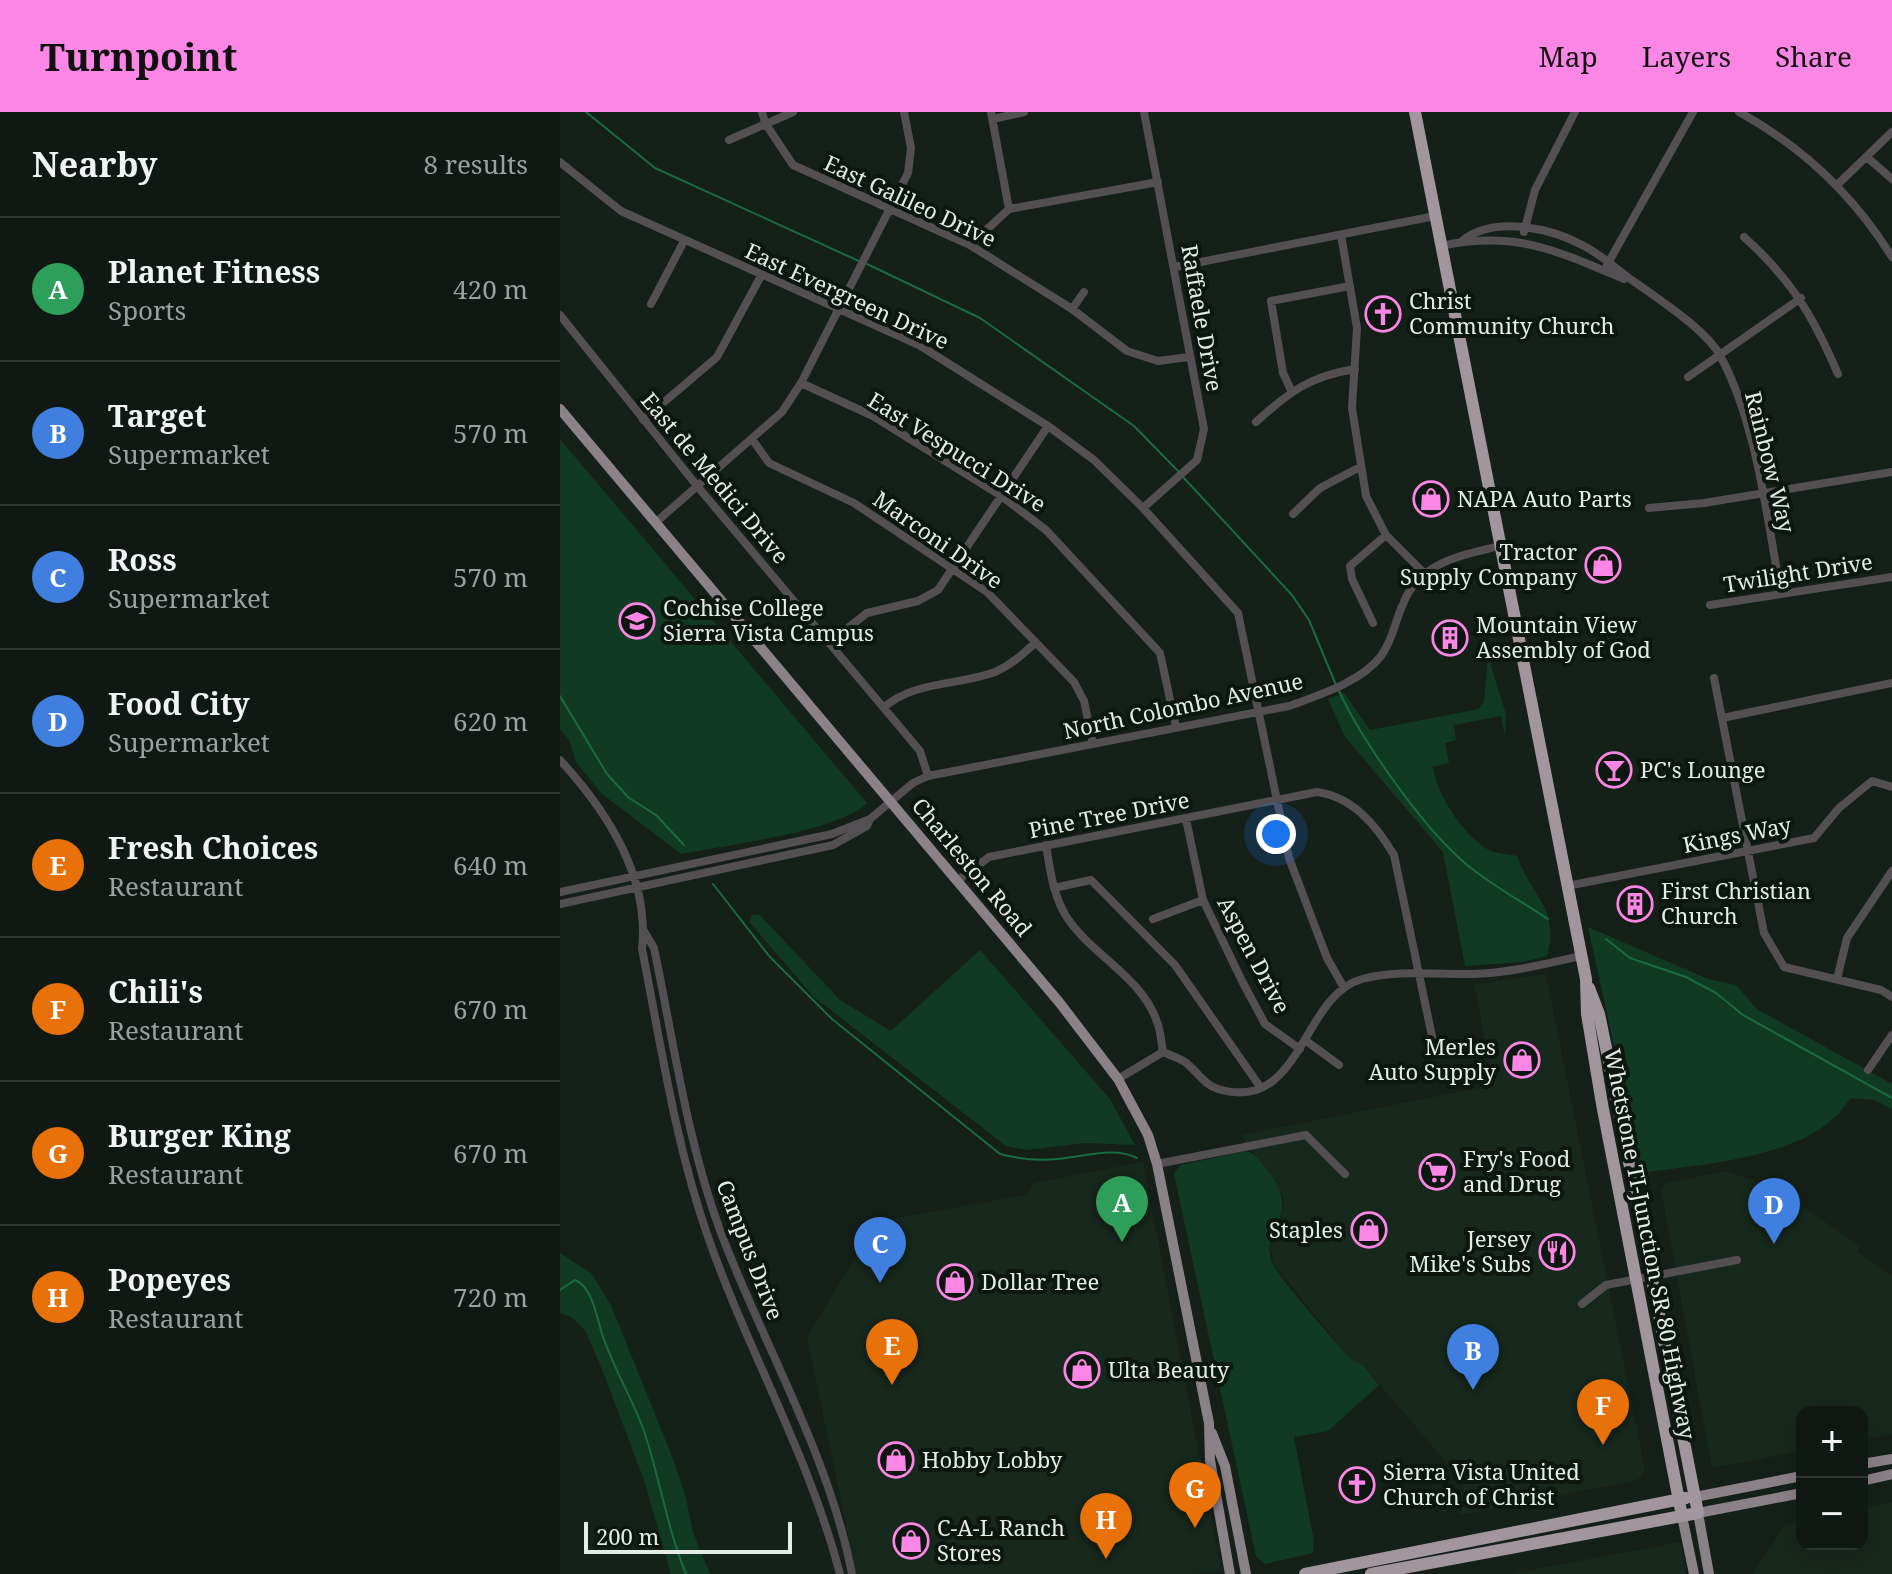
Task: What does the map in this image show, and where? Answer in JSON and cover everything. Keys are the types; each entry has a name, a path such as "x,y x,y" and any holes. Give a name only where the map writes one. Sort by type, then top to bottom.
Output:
{"highway":[{"name":"Whetstone TI-Junction SR 80 Highway","path":"1415,112 1581,956 1599,1014 1698,1513"},
{"name":"Whetstone TI-Junction SR 80 Highway","path":"1586,979 1587,1014 1599,1089 1682,1516"},
{"path":"1305,1574 1695,1497"},
{"path":"1371,1574 1698,1513"}],"main road":[{"name":"Charleston Road","path":"560,409 1059,1002 1118,1079 1148,1135 1157,1164 1209,1423 1225,1466 1246,1574"},
{"name":"Charleston Road","path":"1209,1423 1210,1460 1230,1574"},
{"path":"1868,1463 1892,1459"},
{"path":"1868,1480 1892,1474"},
{"path":"1695,1497 1796,1477"},
{"path":"1709,1574 1698,1513 1796,1494"},
{"path":"1682,1516 1694,1574"}],"street":[{"name":"East Galileo Drive","path":"762,112 765,123 793,165 970,245 1072,309 1127,351 1158,361 1189,357"},
{"path":"729,140 793,112"},
{"path":"655,523 782,412 801,383 908,173 911,148 904,112"},
{"path":"1009,209 992,115 1024,112"},
{"name":"Raffaele Drive","path":"1143,508 1197,460 1204,429 1144,112"},
{"path":"1523,242 1535,190 1575,112"},
{"path":"1606,266 1693,112"},
{"path":"1739,112 1751,115 1837,185 1871,223 1892,257"},
{"path":"1837,185 1892,132"},
{"path":"1868,158 1892,179"},
{"name":"East Evergreen Drive","path":"560,162 621,211 919,345 1048,426 1094,460 1143,508 1238,613 1289,858 1327,958 1343,986"},
{"path":"970,245 1009,209 1158,182"},
{"path":"1175,267 1435,216"},
{"name":"Rainbow Way","path":"1462,241 1481,230 1525,229 1568,238 1672,307 1720,354 1745,416 1781,593"},
{"path":"1341,235 1357,328 1352,408 1360,467 1371,512 1386,535 1423,572 1456,557 1499,546"},
{"path":"1744,237 1776,265 1801,298 1838,374"},
{"path":"651,304 684,241"},
{"name":"Rainbow Way","path":"1441,246 1462,241 1523,242 1606,266"},
{"path":"643,420 717,357 761,276"},
{"path":"1259,305 1350,286"},
{"path":"1072,309 1084,292"},
{"path":"1688,377 1801,298"},
{"path":"1271,301 1283,373 1291,390"},
{"name":"East de Medici Drive","path":"560,315 698,487 920,751 928,776"},
{"path":"1256,422 1291,390 1327,374 1355,369"},
{"name":"East Vespucci Drive","path":"801,383 873,416 1000,495 1046,530 1154,645 1164,665 1176,727"},
{"path":"830,642 867,613 929,597 954,569 1048,426"},
{"name":"Marconi Drive","path":"752,439 769,463 854,503 987,592 1081,692 1093,744"},
{"path":"1293,514 1320,488 1360,467"},
{"path":"1649,508 1762,494 1892,472"},
{"path":"1373,623 1352,579 1350,566 1386,535"},
{"name":"North Colombo Avenue","path":"560,892 832,834 870,819 913,783 928,776 1259,712 1318,695 1380,658 1390,642 1404,601 1423,572"},
{"name":"Twilight Drive","path":"1710,605 1892,577"},
{"path":"884,707 908,690 992,673 1017,659 1035,643"},
{"path":"1714,678 1764,933 1784,967 1881,990 1892,997"},
{"path":"1722,718 1892,683"},
{"name":"Campus Drive","path":"560,760 597,802 634,877 644,931 642,949 691,1185 720,1268 809,1475 840,1574"},
{"name":"Kings Way","path":"1567,886 1814,838 1839,808 1872,781 1892,787"},
{"name":"Pine Tree Drive","path":"957,881 989,857 1317,792 1337,795 1352,804 1383,837 1394,855 1419,972"},
{"name":"North Colombo Avenue","path":"560,904 815,850 856,834 867,826 870,819"},
{"name":"Aspen Drive","path":"1186,819 1203,900 1265,1024 1300,1049"},
{"path":"1046,845 1054,888 1067,919 1133,985 1150,1008 1157,1022 1163,1052"},
{"path":"1837,979 1847,938 1892,871"},
{"path":"1054,888 1091,880 1175,965 1261,1088"},
{"path":"1153,919 1203,900"},
{"name":"Campus Drive","path":"644,931 654,948 698,1158 711,1202 748,1302 812,1449 852,1574"},
{"path":"1163,1052 1185,1062 1206,1084 1240,1092 1261,1088 1281,1076 1343,986 1365,978 1419,972 1473,974 1520,969 1581,956"},
{"path":"1419,972 1433,1041"},
{"path":"1868,1070 1888,1049 1892,1035"},
{"path":"1305,1040 1339,1065"},
{"path":"1118,1079 1163,1052"},
{"path":"1157,1164 1306,1135 1345,1174"},
{"path":"1582,1304 1606,1285 1737,1260"}],"shaded area":[{"path":"1546,974 1645,1469 1641,1478 1633,1481 1459,1515 1464,1483 1364,1366 1348,1356 1275,1266 1270,1247 1284,1205 1282,1194 1241,1135 1494,1085 1474,984"},
{"path":"1143,1162 1221,1569 1193,1574 856,1574 807,1337 877,1221 1026,1195 1034,1183"},
{"path":"1726,1171 1777,1189 1860,1246 1857,1252 1892,1275 1892,1434 1868,1439 1868,1406 1796,1406 1796,1452 1712,1468 1661,1190 1666,1183"},
{"path":"1892,1502 1892,1574 1753,1574 1785,1524 1796,1521 1796,1550 1868,1550 1868,1506"},
{"path":"1680,1542 1686,1574 1510,1574"}],"green space":[{"name":"Cochise College Sierra Vista Campus","path":"560,439 867,803 832,822 807,830 681,854 601,793 576,762 569,740 560,729"},
{"path":"1488,657 1506,714 1505,736 1501,716 1454,725 1456,740 1445,743 1449,763 1433,767 1445,801 1468,833 1490,851 1517,856 1547,914 1550,939 1547,956 1523,962 1465,966 1443,852 1345,737 1328,699 1344,693 1370,730 1479,709 1484,701"},
{"path":"759,914 840,1000 891,1031 980,950 1110,1099 1135,1145 1086,1143 1026,1150 1006,1146 814,997 749,922 752,915"},
{"path":"1588,927 1708,979 1736,985 1757,1009 1892,1084 1892,1109 1874,1100 1850,1098 1834,1118 1811,1134 1785,1146 1726,1161 1642,1173"},
{"path":"1247,1151 1257,1157 1269,1172 1282,1200 1269,1248 1275,1268 1348,1356 1364,1366 1379,1385 1328,1431 1294,1437 1314,1541 1313,1553 1265,1564 1256,1556 1174,1174 1180,1165"},
{"path":"560,1253 591,1273 611,1305 671,1454 685,1494 693,1532 710,1574 671,1574 644,1480 602,1369 585,1330 571,1317 560,1313"}],"waterway":[{"path":"586,112 655,168 861,262"},
{"path":"867,264 980,318 1134,426 1179,472"},
{"path":"1183,477 1292,595 1309,620 1336,685"},
{"path":"1339,691 1378,758 1413,807 1449,849 1476,872 1548,919"},
{"path":"560,696 607,774 629,798 656,815 684,845"},
{"path":"713,884 770,957 832,1019 1000,1154 1042,1160 1108,1153 1137,1158"},
{"path":"1606,939 1630,958 1686,977 1716,993 1743,1015 1892,1098"},
{"path":"560,1290 575,1280 590,1296 606,1346 644,1431 686,1574"}],"place":[{"name":"Christ Community Church","path":"1383,314"},
{"name":"NAPA Auto Parts","path":"1431,499"},
{"name":"Tractor Supply Company","path":"1603,565"},
{"name":"Cochise College Sierra Vista Campus","path":"637,621"},
{"name":"Mountain View Assembly of God","path":"1450,638"},
{"name":"PC's Lounge","path":"1614,770"},
{"name":"First Christian Church","path":"1635,904"},
{"name":"Merles Auto Supply","path":"1522,1060"},
{"name":"Fry's Food and Drug","path":"1437,1172"},
{"name":"Staples","path":"1369,1230"},
{"name":"Planet Fitness","path":"1122,1242"},
{"name":"Food City","path":"1774,1244"},
{"name":"Jersey Mike's Subs","path":"1557,1252"},
{"name":"Dollar Tree","path":"955,1282"},
{"name":"Ross","path":"880,1283"},
{"name":"Ulta Beauty","path":"1082,1370"},
{"name":"Fresh Choices","path":"892,1385"},
{"name":"Target","path":"1473,1390"},
{"name":"Chili's","path":"1603,1445"},
{"name":"Hobby Lobby","path":"896,1460"},
{"name":"Sierra Vista United Church of Christ","path":"1357,1485"},
{"name":"Burger King","path":"1195,1528"},
{"name":"C-A-L Ranch Stores","path":"911,1541"},
{"name":"Popeyes","path":"1106,1559"}]}
